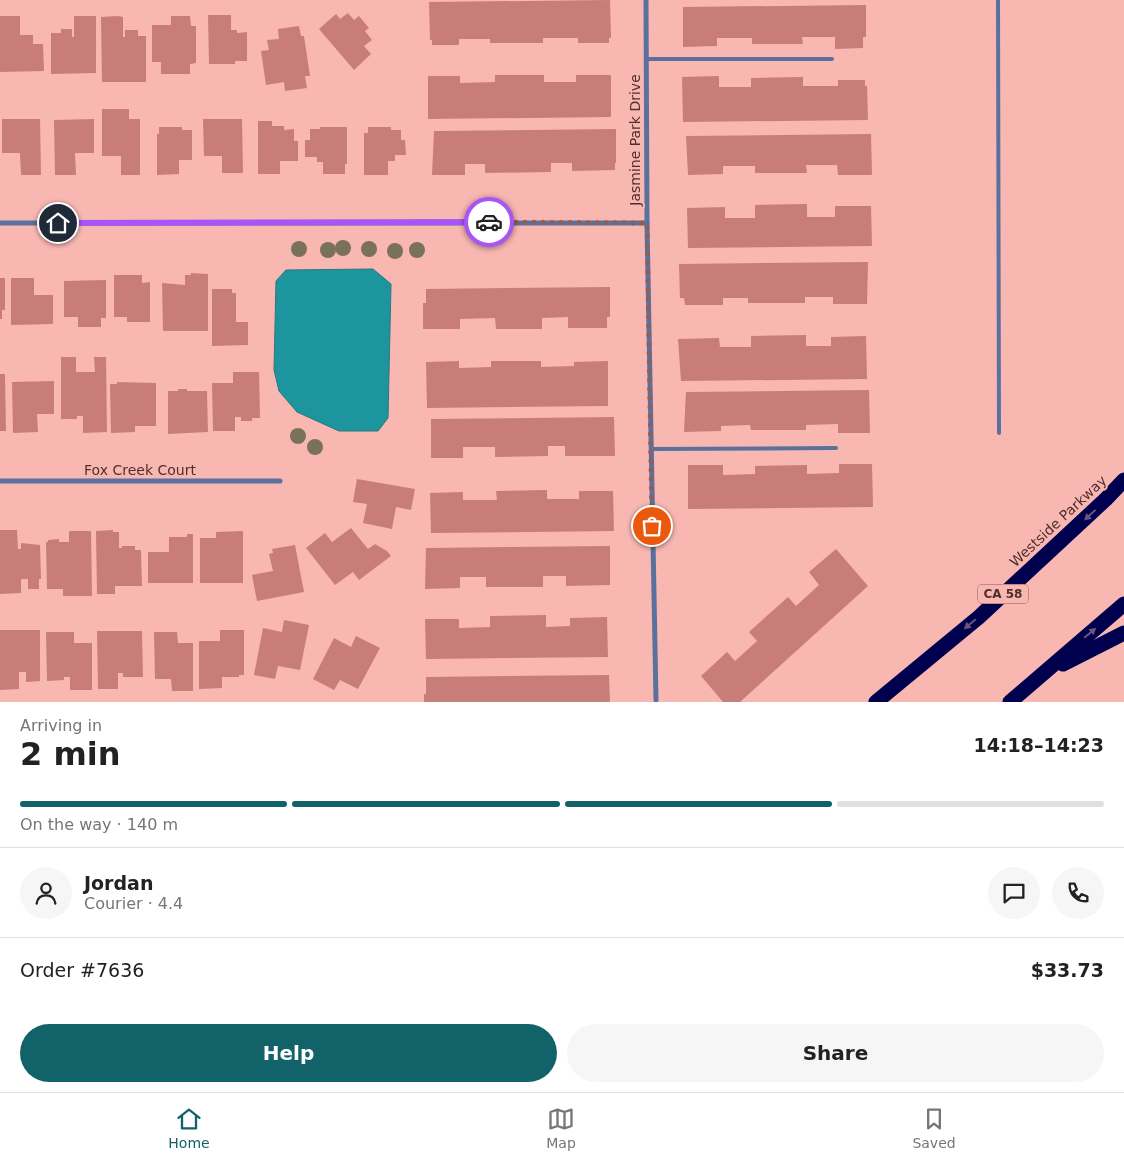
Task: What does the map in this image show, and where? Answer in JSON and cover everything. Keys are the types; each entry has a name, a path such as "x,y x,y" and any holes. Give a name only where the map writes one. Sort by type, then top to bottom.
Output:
{"highway":[{"name":"Westside Parkway","path":"876,702 979,617 1106,499 1124,479"},
{"path":"1010,702 1124,604"},
{"path":"1040,676 1124,633"}],"street":[{"name":"Jasmine Park Drive","path":"646,0 647,223 656,700"},
{"path":"0,223 647,223"},
{"name":"Fox Creek Court","path":"0,481 280,481"}],"lane":[{"path":"998,0 999,433"},
{"path":"646,60 832,60"},
{"path":"651,449 836,448"}],"water":[{"path":"373,269 391,284 388,418 378,431 339,431 297,412 279,391 274,370 276,281 286,270"}],"building":[{"path":"610,0 611,38 609,38 609,43 578,43 578,38 543,38 543,43 490,43 490,39 459,39 459,45 432,45 432,40 430,40 429,2"},
{"path":"866,5 866,37 863,37 863,48 835,49 835,37 802,37 803,44 752,44 752,38 717,38 717,46 683,47 683,7"},
{"path":"348,13 354,20 359,16 369,28 365,31 372,40 364,46 371,54 354,70 319,29 336,14 340,19"},
{"path":"208,15 231,15 231,30 237,30 237,33 247,32 247,61 235,61 235,64 209,64"},
{"path":"0,16 20,16 20,35 33,35 33,44 43,44 44,71 0,72"},
{"path":"74,16 96,16 96,73 51,74 51,33 61,33 61,29 72,29 72,37 74,37"},
{"path":"171,16 190,16 191,26 196,26 196,63 190,64 190,74 161,74 161,62 152,62 152,25 171,25"},
{"path":"101,17 123,17 123,37 125,37 125,30 138,30 138,36 146,36 146,82 102,82"},
{"path":"299,26 301,36 304,36 310,76 305,76 307,88 285,91 284,82 266,85 261,51 269,50 267,40 279,39 278,29"},
{"path":"495,75 544,75 544,82 576,82 576,75 611,75 611,117 428,119 428,76 460,76 460,83 495,82"},
{"path":"719,76 719,87 751,87 751,78 803,77 803,86 838,86 838,80 865,80 865,86 867,86 868,120 683,122 682,77"},
{"path":"102,109 129,109 129,119 140,119 140,175 121,175 121,156 102,156"},
{"path":"2,119 40,119 41,175 21,175 20,153 2,153"},
{"path":"94,119 94,153 75,153 76,175 55,175 54,120"},
{"path":"203,119 242,119 243,173 222,173 222,156 204,156"},
{"path":"258,121 272,121 272,126 284,126 284,130 294,129 294,141 298,141 298,161 280,161 280,174 258,174"},
{"path":"159,127 182,127 182,130 192,130 192,160 179,160 179,174 157,175 157,134 159,134"},
{"path":"320,127 347,127 347,164 345,164 345,174 323,174 323,162 317,162 317,157 305,157 305,140 310,140 310,129 320,129"},
{"path":"368,127 391,127 391,130 401,130 401,140 405,140 406,155 395,155 395,161 388,161 388,175 364,175 364,133 368,133"},
{"path":"616,129 615,170 572,171 572,163 551,163 551,172 485,173 485,164 465,164 465,175 432,175 434,131"},
{"path":"871,134 872,175 838,175 837,165 806,165 807,173 755,173 755,166 723,166 723,174 688,175 686,136"},
{"path":"807,204 807,217 835,217 835,206 871,206 872,246 688,248 687,208 725,207 725,218 755,218 755,205"},
{"path":"868,262 867,304 833,304 833,297 805,297 805,303 748,303 748,298 723,298 723,305 685,305 684,298 680,298 679,264"},
{"path":"191,273 208,274 208,331 163,331 162,283 185,285 185,275 191,275"},
{"path":"114,275 142,275 142,283 150,282 150,322 127,322 127,317 114,317"},
{"path":"0,278 5,278 5,310 2,310 2,319 0,319"},
{"path":"11,278 34,278 34,295 53,295 53,324 11,325"},
{"path":"106,280 106,318 101,318 101,327 78,327 78,317 64,317 64,281"},
{"path":"610,287 610,317 607,317 607,328 568,328 568,317 542,318 542,329 496,329 495,318 460,319 460,329 423,329 423,303 426,303 426,289"},
{"path":"212,289 232,289 232,293 236,293 236,322 248,322 248,345 212,346"},
{"path":"806,335 806,346 831,346 831,337 866,336 867,379 681,381 678,339 719,338 720,347 751,347 751,336"},
{"path":"61,357 76,357 76,372 95,372 94,357 106,357 107,432 83,433 83,416 77,416 77,419 61,419"},
{"path":"459,361 459,368 491,367 491,361 541,361 541,367 574,366 574,362 608,361 608,406 427,408 426,362"},
{"path":"233,372 259,372 260,418 252,418 252,421 241,421 241,417 235,417 235,431 213,431 212,383 233,383"},
{"path":"0,374 5,374 6,431 0,431"},
{"path":"54,381 54,414 37,414 38,432 13,433 12,382"},
{"path":"117,382 156,383 156,426 135,426 135,432 111,433 110,384 117,384"},
{"path":"178,389 207,391 208,432 168,434 168,391 178,391"},
{"path":"869,390 870,433 838,433 838,424 806,425 806,430 751,430 750,425 721,426 721,431 684,432 686,392"},
{"path":"614,417 615,456 565,456 565,446 548,446 548,456 495,457 495,447 463,447 463,458 431,458 431,419"},
{"path":"839,464 872,464 873,507 688,509 688,465 723,465 723,475 755,474 755,466 807,465 807,474 839,473"},
{"path":"357,479 415,489 411,510 396,507 392,529 363,523 367,504 353,502"},
{"path":"547,490 547,499 579,499 579,491 613,491 614,531 431,533 430,493 463,492 463,500 497,500 496,491"},
{"path":"351,528 368,549 375,544 387,551 391,556 359,580 353,572 335,585 306,548 325,533 332,542"},
{"path":"0,530 17,530 18,549 21,549 21,543 40,545 41,579 39,579 39,589 28,589 28,579 21,579 21,593 0,594"},
{"path":"113,530 113,532 119,532 119,548 122,548 122,546 135,546 135,550 141,550 142,586 115,586 115,594 97,594 96,531"},
{"path":"69,531 91,531 92,596 63,596 63,589 47,589 46,542 59,539 59,542 69,542"},
{"path":"243,531 243,583 200,583 200,538 216,538 216,532"},
{"path":"187,534 193,534 193,583 148,583 148,552 169,552 169,537 187,537"},
{"path":"295,545 304,592 257,601 252,575 273,571 269,554 273,553 272,549"},
{"path":"610,546 610,585 566,586 566,576 543,576 543,587 486,587 486,577 460,577 460,588 425,589 426,548"},
{"path":"836,549 868,586 740,702 723,702 701,676 727,652 735,661 757,641 749,632 788,597 796,606 819,585 809,572"},
{"path":"546,615 546,627 570,626 570,618 607,617 608,657 426,659 425,619 459,619 459,628 490,627 490,616"},
{"path":"284,620 309,625 300,670 278,666 275,679 254,675 263,628 282,632"},
{"path":"0,630 40,630 40,681 26,682 26,672 19,672 19,689 0,690"},
{"path":"220,630 244,630 244,675 239,675 239,677 222,677 222,688 199,689 199,641 220,641"},
{"path":"97,631 142,631 143,677 123,677 123,673 118,673 118,689 98,689"},
{"path":"46,632 74,632 74,643 92,643 92,690 70,690 70,677 64,677 64,680 47,681"},
{"path":"154,632 177,632 178,643 193,643 193,691 172,691 171,679 155,679"},
{"path":"356,636 380,648 358,689 340,680 334,690 313,679 334,638 351,647"},
{"path":"609,675 610,702 424,702 426,677"}],"way so far":[{"path":"489,222 647,223 652,526"}],"route":[{"path":"58,223 489,222"}]}
